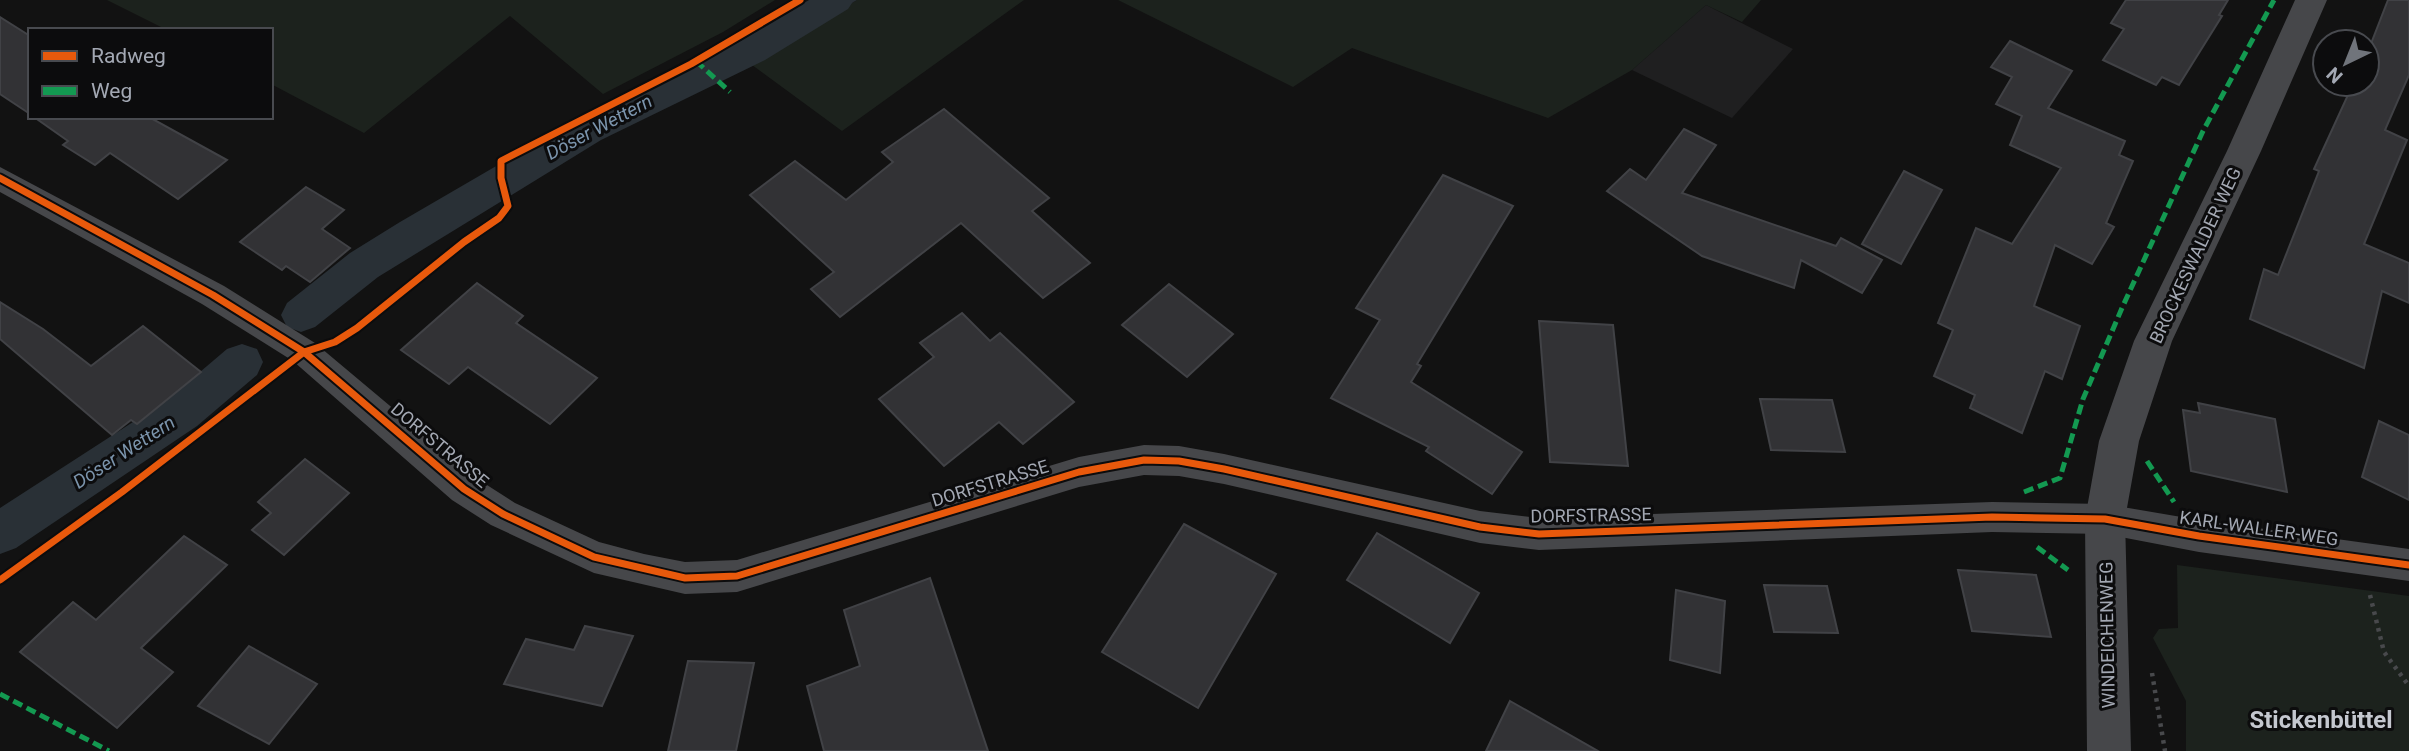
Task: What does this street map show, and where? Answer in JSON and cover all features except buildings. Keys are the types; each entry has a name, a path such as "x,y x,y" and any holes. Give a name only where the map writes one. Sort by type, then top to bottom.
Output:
{"street":[{"name":"BROCKESWALDER WEG","path":"2105,519 2119,441 2153,341 2244,152 2311,0"},
{"name":"DORFSTRASSE","path":"0,177 213,295 304,352 464,489 503,514 594,557 685,578 737,576 1079,472 1144,460 1179,461 1224,468 1480,527 1539,534 1992,517 2105,519"},
{"name":"KARL-WALLER-WEG","path":"2105,519 2199,536 2409,565"},
{"name":"WINDEICHENWEG","path":"2105,519 2109,751"}],"path":[{"path":"2361,559 2384,652 2409,687"}],"shaded area":[{"path":"107,0 775,0 723,32 603,94 510,16 364,133 273,85 273,28 163,28"},
{"path":"827,0 857,0 748,62 735,50 783,22"},
{"path":"857,0 1024,0 842,131 748,62"},
{"path":"1118,0 1761,0 1742,22 1706,5 1632,70 1548,118 1352,48 1293,87"},
{"path":"1706,5 1793,49 1732,118 1632,70"},
{"path":"2177,565 2409,596 2409,751 2186,751 2186,701 2153,638 2159,629 2178,628"}],"waterway":[{"name":"Döser Wettern","path":"301,315 364,265 588,130 752,51 836,0"},
{"name":"Döser Wettern","path":"0,533 182,413 242,362"}],"marked path":[{"path":"2024,492 2060,478 2083,399 2122,308 2203,131 2274,0"},
{"path":"696,61 730,92"},
{"path":"2147,461 2174,502"},
{"path":"2037,547 2068,570"},
{"path":"0,694 109,751"}],"cycle path":[{"path":"0,580 122,492 304,352 335,342 357,328 464,242 499,218 508,206 501,178 501,161 691,64 800,0"},
{"path":"0,178 213,295 304,352 464,489 503,514 594,557 685,578 737,576 1079,472 1144,460 1179,461 1224,469 1480,527 1539,534 1992,517 2105,519 2199,536 2409,565"}],"district":[{"name":"Stickenbüttel","path":"2321,720"}]}
